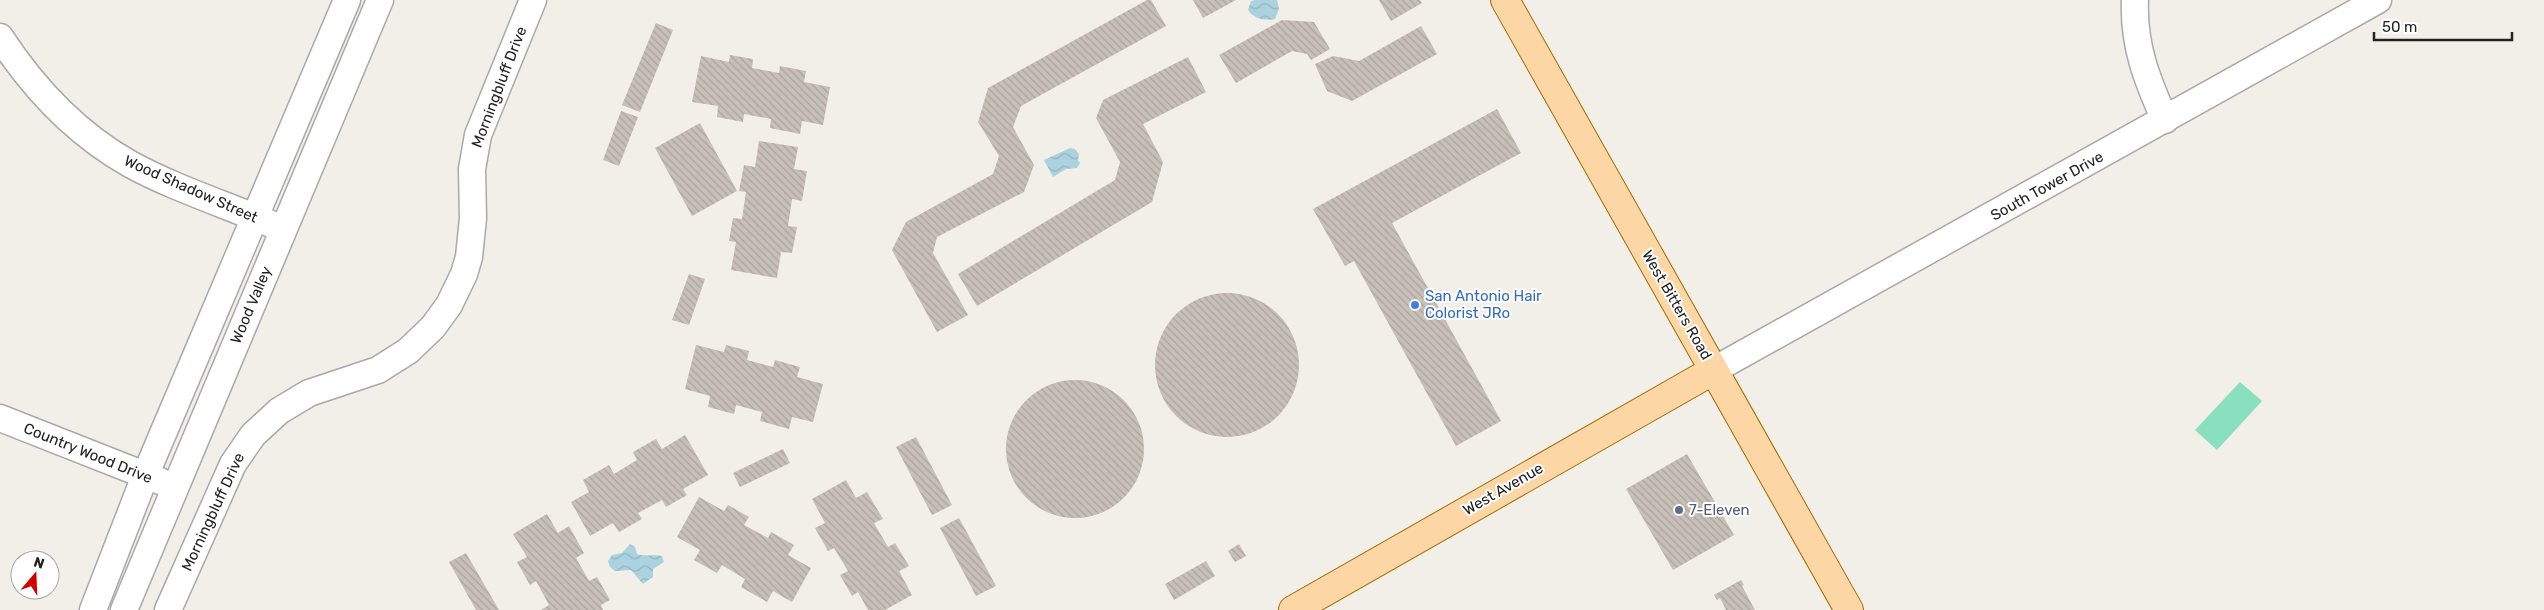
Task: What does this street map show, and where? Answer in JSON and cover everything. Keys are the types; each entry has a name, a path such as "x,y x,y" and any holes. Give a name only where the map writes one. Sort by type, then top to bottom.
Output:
{"main road":[{"name":"West Bitters Road","path":"1505,0 1849,610"},
{"name":"West Avenue","path":"1293,610 1714,370"}],"street":[{"name":"Wood Valley","path":"94,610 145,476 347,0"},
{"name":"Wood Valley","path":"124,610 282,229 380,0"},
{"name":"Morningbluff Drive","path":"168,610 233,464 253,435 279,411 309,393 378,370 408,351 434,327 449,305 464,274 470,250 473,218 472,169 478,135 533,0"},
{"path":"2135,0 2135,20 2140,59 2165,120"},
{"name":"South Tower Drive","path":"1714,370 2378,0"},
{"name":"Wood Shadow Street","path":"0,37 22,70 45,97 100,144 130,164 163,180 282,229"},
{"name":"Country Wood Drive","path":"0,418 175,487"}],"green space":[{"path":"2240,382 2262,401 2217,450 2195,430"}],"water":[{"path":"1277,0 1279,9 1275,19 1260,19 1250,13 1248,10 1251,1"},
{"path":"1070,148 1075,149 1079,154 1078,160 1080,163 1077,168 1066,169 1053,177 1044,160"},
{"path":"630,544 635,547 637,554 662,556 664,562 653,569 653,577 643,584 631,570 615,571 610,567 608,561 612,555 622,553"}],"building":[{"path":"1147,0 1151,0 1166,26 1021,106 1013,127 1034,165 1024,192 937,237 933,253 968,315 937,332 892,250 906,222 993,174 999,156 978,122 988,88"},
{"path":"1193,0 1236,0 1203,18"},
{"path":"1379,0 1420,0 1422,3 1391,21"},
{"path":"1282,20 1314,22 1330,49 1311,60 1307,54 1292,51 1236,83 1219,55"},
{"path":"656,23 673,30 640,112 622,105"},
{"path":"1421,26 1437,54 1352,101 1327,91 1315,64 1333,56 1359,61"},
{"path":"730,55 753,59 752,68 779,73 780,66 806,71 804,82 830,87 823,125 802,121 800,134 770,128 771,119 744,114 743,122 717,117 718,106 692,102 701,56 729,62"},
{"path":"1188,57 1206,92 1143,124 1163,162 1152,202 977,306 958,274 1115,180 1120,162 1096,118 1103,100"},
{"path":"1497,109 1521,153 1392,223 1501,421 1456,446 1354,261 1345,266 1313,209"},
{"path":"621,111 638,117 619,166 603,160"},
{"path":"700,123 737,191 692,216 655,148"},
{"path":"759,141 798,147 794,169 807,171 802,201 792,199 788,226 797,227 792,253 781,252 777,278 731,270 736,242 729,241 733,218 742,219 746,192 739,191 744,165 755,167"},
{"path":"689,274 705,279 689,325 672,320"},
{"path":"1227,293 1255,298 1278,314 1294,337 1299,365 1294,393 1278,416 1255,432 1227,437 1199,432 1176,416 1160,393 1155,365 1160,337 1176,314 1199,298"},
{"path":"696,345 724,352 726,345 749,351 747,360 773,367 775,360 800,367 797,377 823,384 813,422 792,417 789,429 760,421 762,412 736,405 734,414 708,407 710,396 685,389"},
{"path":"1075,380 1101,385 1124,400 1139,423 1144,449 1139,475 1124,498 1101,513 1075,518 1049,513 1026,498 1011,475 1006,449 1011,423 1026,400 1049,385"},
{"path":"685,435 708,475 683,489 687,495 666,507 662,500 638,513 642,519 619,532 613,523 590,536 571,502 589,492 583,480 609,465 614,474 637,460 633,452 656,439 662,449"},
{"path":"916,437 952,505 932,515 896,447"},
{"path":"783,449 790,463 740,487 733,473"},
{"name":"7-Eleven","path":"1687,454 1734,535 1673,570 1626,489"},
{"path":"846,480 856,498 867,492 883,519 874,523 888,547 895,543 909,566 899,571 912,595 885,610 868,610 858,592 852,596 840,575 848,571 834,548 828,551 815,528 825,523 812,499"},
{"path":"699,497 724,511 728,505 749,517 744,525 768,538 771,532 794,545 788,555 811,568 792,602 773,591 767,602 741,587 745,579 722,565 717,573 694,560 700,550 677,537"},
{"path":"547,514 558,533 569,526 584,553 576,558 589,581 597,577 610,600 601,605 603,610 541,610 549,605 536,581 530,585 517,562 527,557 513,534"},
{"path":"959,518 996,586 976,596 940,528"},
{"path":"1239,544 1246,556 1235,562 1228,551"},
{"path":"466,553 499,610 476,610 449,562"},
{"path":"1206,561 1215,576 1174,600 1165,584"},
{"path":"1741,580 1744,585 1742,586 1755,610 1726,610 1720,598 1717,600 1714,595"}],"place":[{"name":"San Antonio Hair Colorist JRo","path":"1415,305"},
{"name":"7-Eleven","path":"1679,510"}]}
